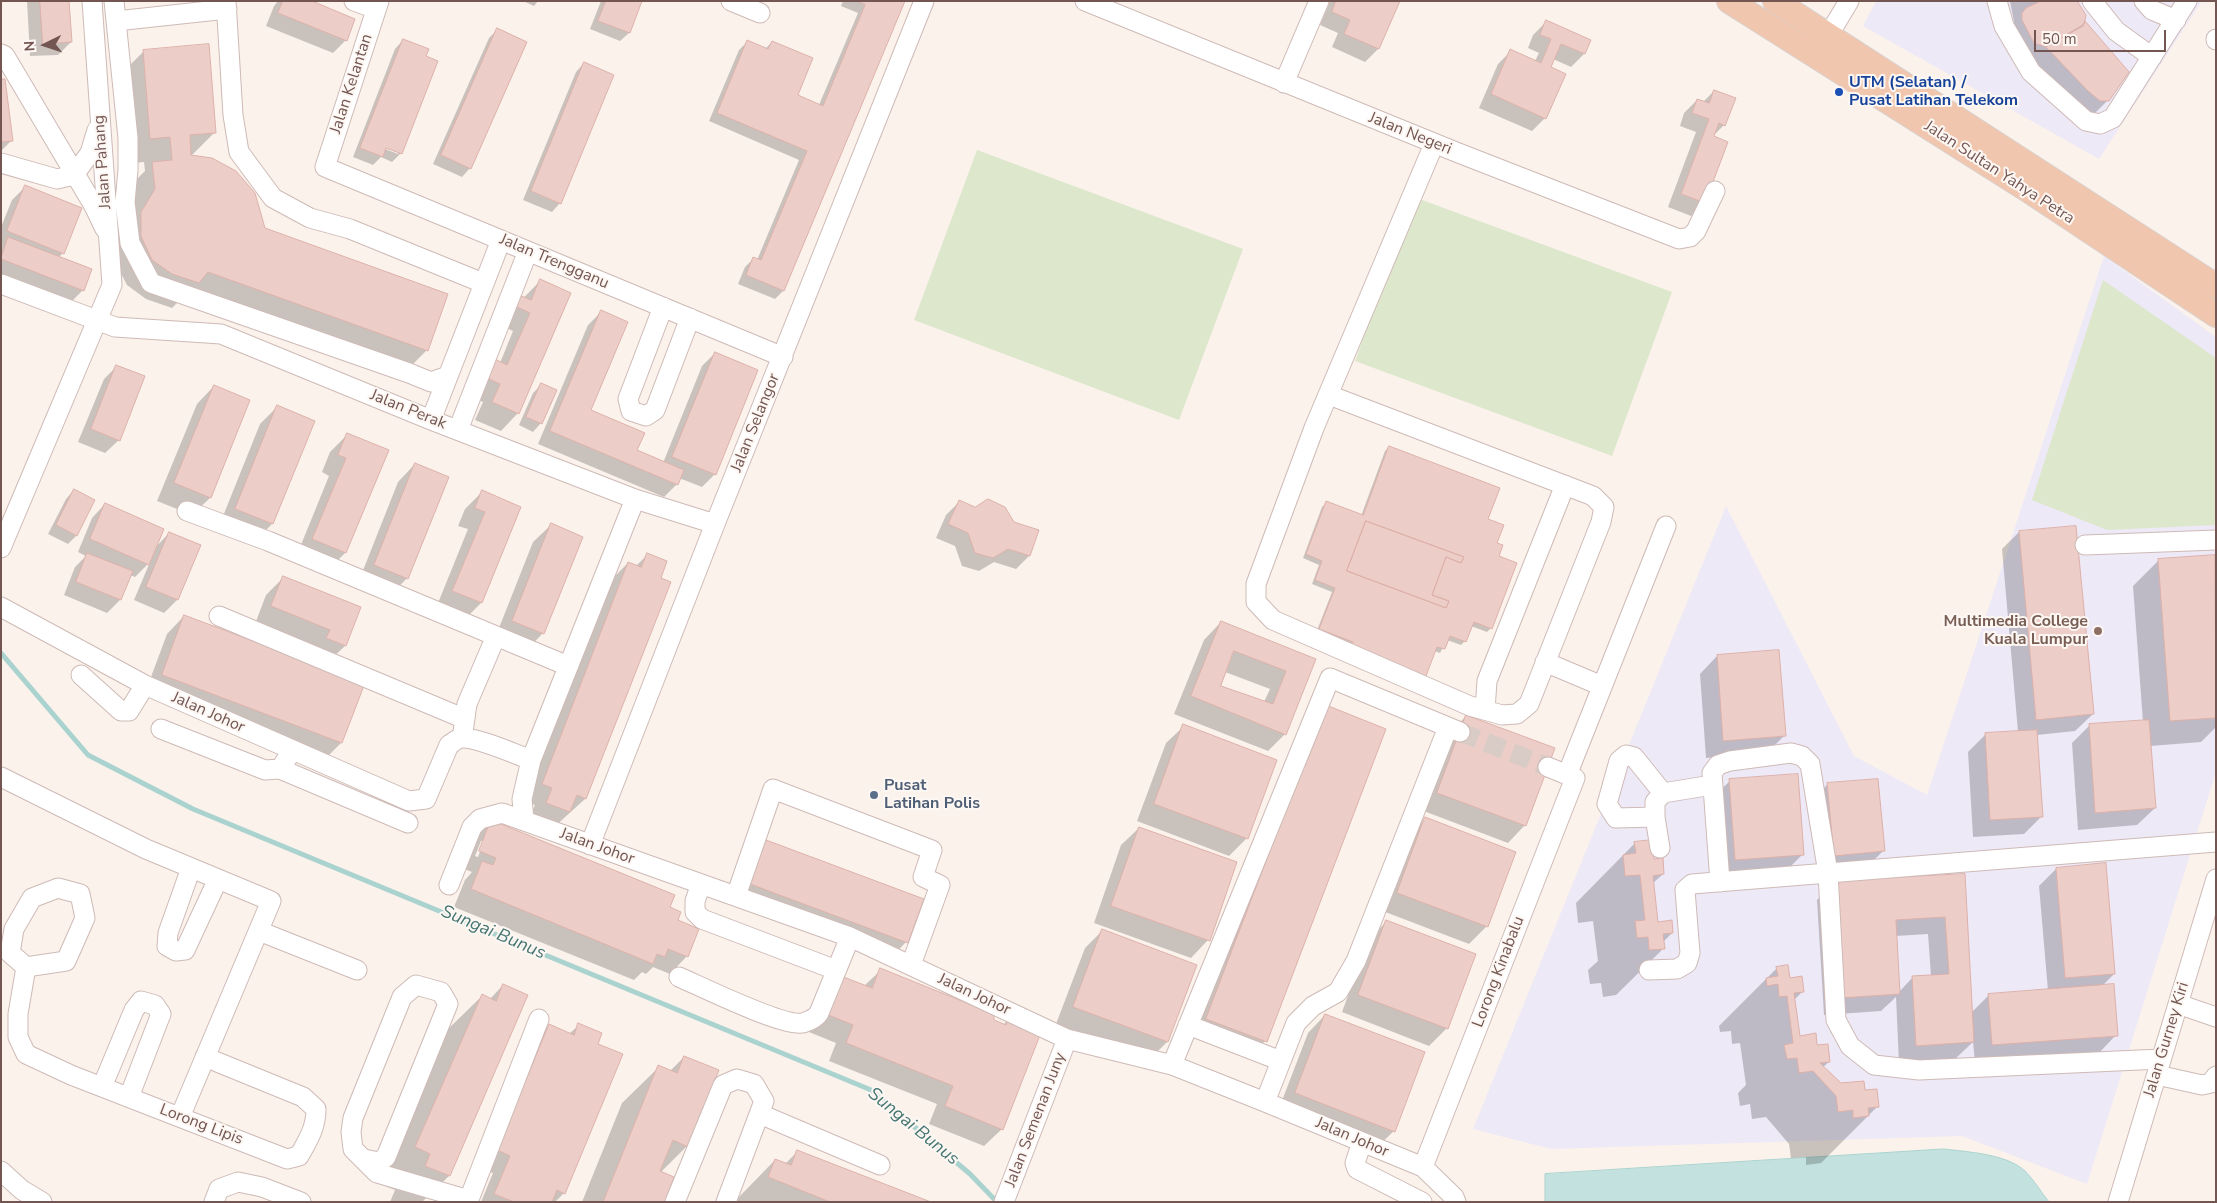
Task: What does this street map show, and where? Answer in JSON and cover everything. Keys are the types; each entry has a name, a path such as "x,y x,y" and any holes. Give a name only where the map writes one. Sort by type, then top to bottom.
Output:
{"main road":[{"name":"Jalan Sultan Yahya Petra","path":"1729,1 2103,226 2216,286"},
{"name":"Jalan Sultan Yahya Petra","path":"1790,5 1828,36 2103,226 2216,315"}],"street":[{"name":"Jalan Pahang","path":"1,548 112,284 92,1"},
{"path":"114,1 128,138 125,202 130,243 151,283 430,382 448,376"},
{"path":"354,1 378,5"},
{"path":"731,1 760,13"},
{"name":"Jalan Selangor","path":"590,845 715,524 924,1"},
{"name":"Jalan Negeri","path":"1085,1 1434,144 1679,239 1690,237 1696,231 1714,191"},
{"path":"1284,83 1318,1"},
{"path":"1828,36 1849,1"},
{"path":"1997,1 2004,26 2031,72 2086,121 2100,124 2113,118 2187,1"},
{"path":"2092,1 2116,31 2152,57"},
{"path":"2144,1 2152,10 2176,20"},
{"path":"116,21 226,5 233,115 239,152 273,198 310,218 359,233 483,283"},
{"name":"Jalan Kelantan","path":"325,167 378,5"},
{"path":"1,54 5,56 30,96 74,175 94,206 109,237"},
{"path":"1,163 57,178 74,175 90,153 100,119"},
{"path":"1329,395 1593,496 1604,507 1601,522 1529,704 1517,714 1502,715 1470,706 1272,620 1256,602 1256,584 1314,428 1434,144"},
{"name":"Jalan Trengganu","path":"325,167 783,357"},
{"path":"431,420 501,240"},
{"path":"458,430 528,251"},
{"path":"1,284 97,319"},
{"path":"663,307 628,398 631,411 646,416 655,410 690,318"},
{"name":"Jalan Perak","path":"97,319 115,326 220,334 431,420 635,499 715,524"},
{"path":"1485,710 1487,681 1565,485"},
{"path":"524,820 522,799 531,760 635,499"},
{"path":"187,511 268,541 568,666"},
{"name":"Lorong Kinabalu","path":"1423,1167 1571,776 1602,686 1666,526"},
{"path":"2085,545 2216,540"},
{"name":"Jalan Johor","path":"1,607 146,685 409,801 426,799 449,745 456,740 464,729"},
{"path":"220,616 531,760"},
{"path":"464,729 467,704 496,636"},
{"path":"1545,662 1602,686"},
{"path":"81,674 121,711 129,711 146,685"},
{"path":"1172,1065 1330,678 1454,729 1356,961 1338,992 1313,1006 1296,1024 1265,1102"},
{"path":"161,729 265,770 280,769 408,823"},
{"path":"280,769 292,751"},
{"path":"1720,882 1712,773 1718,765 1730,761 1791,753 1802,756 1810,764 1828,873 1836,1020 1850,1046 1874,1065 1919,1070 2159,1067 2202,1085 2211,1083 2216,1076"},
{"path":"1654,817 1616,818 1610,812 1607,804 1619,761 1626,755 1634,757 1663,793"},
{"path":"1548,767 1571,776"},
{"path":"1,777 146,849 271,901 180,1117"},
{"path":"1660,848 1654,817 1655,802 1663,793 1712,785"},
{"path":"736,896 773,789 932,850 923,877 940,885 911,965"},
{"name":"Jalan Johor","path":"449,885 472,827 480,819 502,812 590,845 850,936 1067,1038 1172,1065 1423,1167"},
{"path":"1649,970 1677,969 1687,963 1690,953 1686,890 1692,884 2216,842"},
{"path":"191,868 168,933 167,946 176,952 185,950 218,879"},
{"name":"Jalan Gurney Kiri","path":"2118,1202 2216,879"},
{"path":"701,884 695,901 695,912 702,919 836,970"},
{"path":"58,888 80,894 84,918 66,962 26,967 6,950 14,929 32,898 58,888"},
{"path":"259,932 357,970"},
{"path":"679,977 774,1017 802,1023 816,1018 819,1013 850,936"},
{"name":"Lorong Lipis","path":"26,967 18,1014 18,1037 26,1054 71,1075 287,1159 299,1156 314,1130 316,1109 303,1097 205,1057"},
{"path":"364,1159 379,1162 386,1157 448,1004 441,992 416,986 402,997 353,1118 351,1132 353,1149 377,1173 468,1201 538,1019"},
{"path":"102,1086 134,1010 141,1000 155,1005 162,1014 129,1097"},
{"path":"2178,1004 2216,1017"},
{"path":"1188,1024 1281,1061"},
{"name":"Jalan Semenan Juny","path":"1004,1202 1067,1038"},
{"path":"675,1202 723,1085 737,1079 754,1084 764,1101 726,1202"},
{"path":"760,1114 880,1164"},
{"path":"1362,1142 1355,1163 1357,1169 1422,1202"},
{"path":"1423,1167 1449,1200"},
{"path":"1,1172 22,1190 42,1202"},
{"path":"214,1202 219,1188 238,1182 262,1187 301,1202"}],"shaded area":[{"path":"1876,1 2202,1 2099,159 1863,26"},
{"name":"Multimedia College Kuala Lumpur","path":"2104,256 2216,337 2216,772 2087,1184 1962,1136 1551,1149 1473,1129 1726,506 1854,756 1927,795"}],"green space":[{"path":"977,150 1243,249 1179,420 914,320"},
{"path":"1414,197 1672,292 1612,456 1355,361"},
{"path":"2103,280 2216,358 2216,525 2107,530 2032,500"}],"water":[{"path":"1944,1149 1998,1157 2017,1165 2025,1171 2049,1202 1545,1202 1545,1174"}],"building":[{"path":"40,1 69,1 72,42 43,44"},
{"path":"283,1 312,1 355,19 347,41 278,13"},
{"path":"606,1 642,1 630,33 598,21"},
{"path":"857,1 905,1 784,291 746,275 753,257 761,260 807,151 717,113 747,40 768,49 772,41 813,58 798,95 823,106 865,5"},
{"path":"1336,1 1400,1 1379,49 1344,34 1350,20 1332,12"},
{"path":"2041,1 2077,1 2086,15 2084,24 2046,47 2034,43 2022,20 2022,13 2026,8"},
{"path":"1546,20 1591,40 1585,54 1561,44 1551,67 1566,74 1546,119 1491,94 1510,49 1541,63 1551,39 1540,35"},
{"path":"2085,21 2129,72 2109,101 2100,101 2087,90 2046,47 2083,26"},
{"path":"497,28 527,42 471,169 441,155"},
{"path":"403,39 429,49 426,56 438,61 402,154 386,148 383,157 360,148"},
{"path":"209,44 216,133 190,135 191,155 212,158 236,171 255,193 265,228 448,294 428,351 208,272 199,283 172,274 152,260 141,236 141,212 155,189 152,162 172,160 170,137 150,139 143,50"},
{"path":"584,62 614,75 561,204 531,191"},
{"path":"1,79 5,79 13,141 1,142"},
{"path":"1714,90 1736,98 1725,126 1719,123 1714,136 1728,142 1705,203 1681,194 1709,119 1692,113 1697,99 1709,103"},
{"path":"25,185 82,208 64,254 7,231"},
{"path":"8,237 92,269 84,291 1,259"},
{"path":"540,279 571,293 519,414 492,402 500,384 487,378 495,359 507,365 530,313 515,306 519,295 531,300"},
{"path":"601,310 628,322 591,410 645,433 637,450 684,470 678,485 550,431"},
{"path":"715,352 758,370 716,475 672,457"},
{"path":"116,365 145,376 120,441 91,429"},
{"path":"541,383 557,390 542,424 526,417"},
{"path":"214,385 250,400 211,498 174,483"},
{"path":"277,405 315,421 273,524 235,509"},
{"path":"347,433 389,450 346,553 312,539 346,458 338,455"},
{"path":"1389,446 1500,488 1488,519 1504,525 1497,543 1503,545 1499,556 1517,563 1492,629 1474,622 1466,642 1450,636 1445,649 1437,647 1426,676 1351,647 1353,642 1319,629 1335,588 1315,580 1322,561 1306,554 1326,501 1363,515","holes":["1366,521 1464,557 1461,563 1446,557 1432,595 1449,601 1446,608 1347,571"]},
{"path":"415,463 449,477 408,579 374,565"},
{"path":"74,489 95,500 77,536 56,525"},
{"path":"482,490 521,507 482,603 452,591 485,512 475,508"},
{"path":"988,499 1005,507 1014,522 1039,530 1030,556 1008,549 993,558 975,553 968,533 948,524 959,500 975,507"},
{"path":"105,503 164,529 149,565 90,539"},
{"path":"1366,521 1464,557 1461,563 1446,557 1432,595 1449,601 1446,608 1347,571"},
{"path":"551,523 583,537 544,634 512,621"},
{"path":"2076,526 2094,714 2036,720 2019,531"},
{"path":"169,532 201,545 178,600 146,587"},
{"path":"87,553 133,571 121,600 76,582"},
{"path":"647,553 667,561 661,578 671,582 586,799 577,795 570,812 546,803 552,788 542,784 628,562 641,567"},
{"path":"2215,555 2216,718 2170,721 2158,559"},
{"path":"283,576 361,607 346,646 326,638 330,630 271,606"},
{"path":"184,615 365,683 342,743 162,675"},
{"path":"1221,621 1316,659 1286,735 1191,696","holes":["1234,651 1286,671 1273,704 1221,686"]},
{"path":"1779,650 1786,736 1723,741 1717,655"},
{"path":"1326,705 1386,729 1267,1042 1206,1019"},
{"path":"1466,715 1555,748 1526,826 1437,793"},
{"path":"2149,720 2156,808 2095,813 2089,724"},
{"path":"1183,724 1277,760 1248,839 1154,804"},
{"path":"2037,730 2043,817 1990,820 1985,733"},
{"path":"1798,774 1804,855 1735,860 1729,779"},
{"path":"1878,779 1885,851 1834,856 1827,783"},
{"path":"1425,817 1516,852 1488,927 1397,893"},
{"path":"491,820 675,895 670,907 681,912 678,920 699,929 688,957 668,949 665,957 657,954 653,964 471,889 482,861 493,865 496,858 479,851"},
{"path":"1139,827 1237,862 1210,941 1111,906"},
{"path":"766,840 924,899 908,943 750,884"},
{"path":"1652,840 1654,859 1663,858 1664,874 1653,876 1658,922 1672,920 1673,933 1663,934 1665,949 1649,950 1648,937 1637,938 1635,921 1645,920 1640,875 1625,876 1623,855 1636,853 1634,842"},
{"path":"2106,863 2115,974 2065,978 2056,868"},
{"path":"1965,874 1974,1042 1916,1046 1912,976 1949,974 1945,917 1896,920 1900,994 1841,998 1834,881"},
{"path":"1386,920 1476,954 1448,1029 1358,995"},
{"path":"1102,929 1197,965 1168,1042 1073,1007"},
{"path":"1788,965 1790,978 1802,976 1804,992 1794,993 1800,1036 1816,1033 1817,1045 1828,1044 1830,1062 1820,1063 1841,1083 1864,1081 1865,1090 1877,1089 1879,1107 1868,1108 1869,1116 1853,1118 1853,1110 1838,1112 1836,1096 1813,1071 1799,1073 1797,1058 1787,1059 1784,1045 1793,1043 1787,996 1779,997 1778,984 1767,986 1766,978 1778,976 1776,967"},
{"path":"880,968 994,1014 994,1020 1006,1025 1010,1017 1042,1030 1003,1130 945,1106 953,1086 846,1043 853,1025 826,1014 841,976 872,988"},
{"path":"503,984 528,995 450,1176 425,1166 430,1154 415,1147 482,994 496,1001"},
{"path":"2114,984 2118,1036 1992,1045 1988,994"},
{"path":"1325,1014 1425,1052 1395,1132 1295,1093"},
{"path":"578,1023 602,1033 598,1044 623,1054 565,1194 557,1190 552,1202 514,1202 494,1194 510,1156 497,1150 549,1024 574,1035"},
{"path":"684,1056 719,1070 688,1147 673,1140 660,1171 674,1177 665,1202 603,1202 658,1065 677,1073"},
{"path":"797,1150 931,1202 830,1202 768,1177 775,1159 791,1165"}],"waterway":[{"name":"Sungai Bunus","path":"1,653 88,755 193,809 871,1090 970,1174 997,1202"}],"tunnel":[{"path":"1460,732 1548,767"}],"place":[{"name":"UTM (Selatan) / Pusat Latihan Telekom","path":"1839,92"},
{"name":"Multimedia College Kuala Lumpur","path":"2098,631"},
{"name":"Pusat Latihan Polis","path":"874,795"}]}
